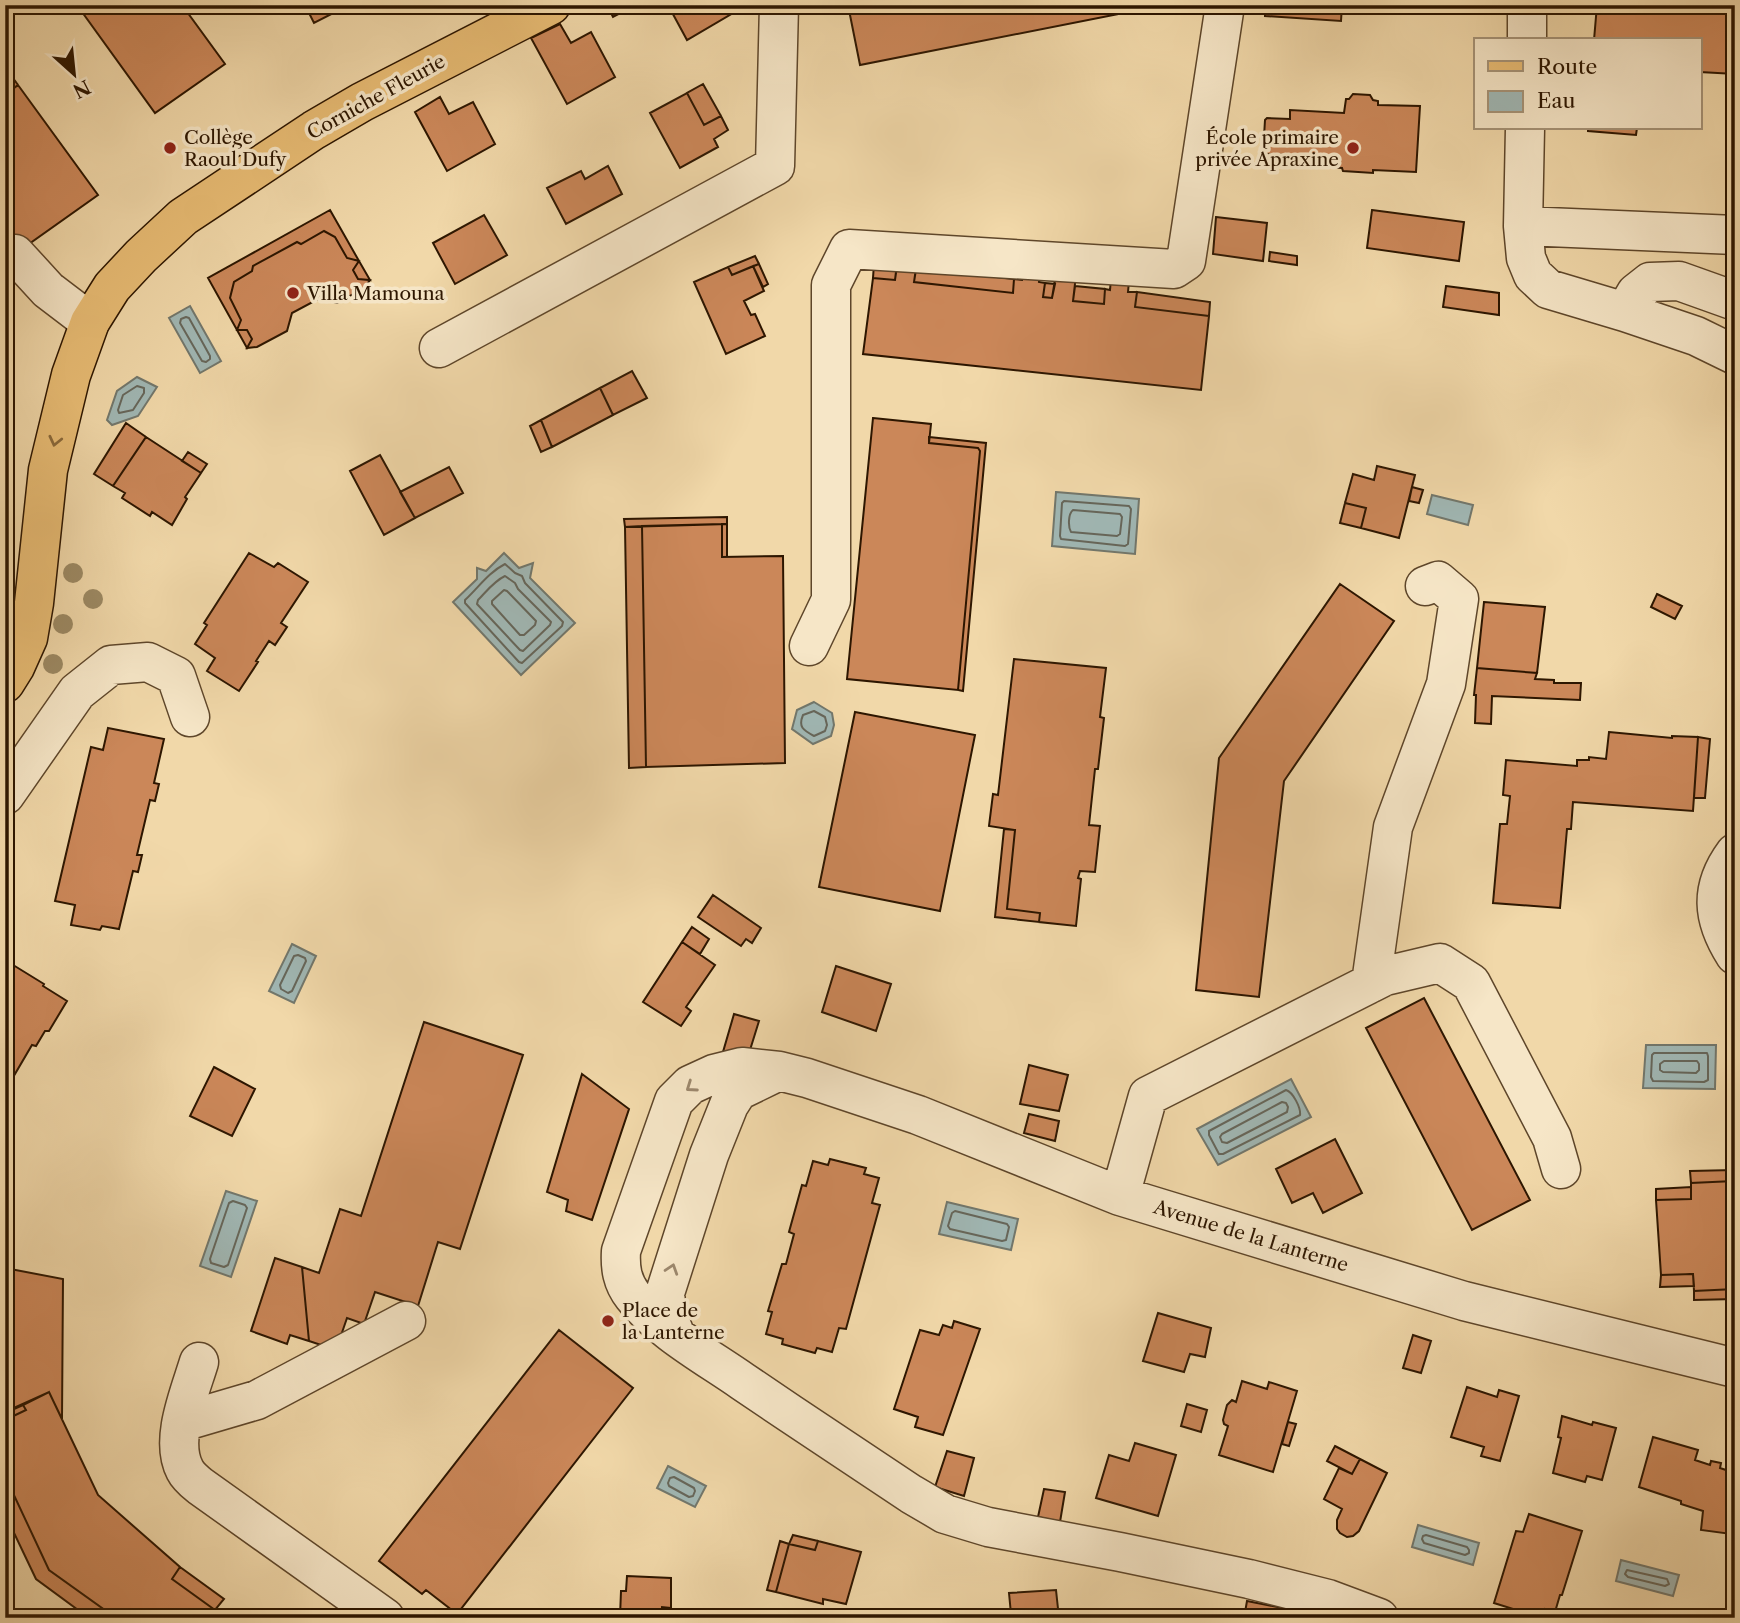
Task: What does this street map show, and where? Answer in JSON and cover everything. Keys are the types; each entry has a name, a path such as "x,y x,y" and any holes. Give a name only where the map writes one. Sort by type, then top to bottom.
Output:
{"main road":[{"name":"Corniche Fleurie","path":"5,683 28,638 48,470 71,375 90,322 112,287 183,217 314,130 362,102 551,5"}],"street":[{"path":"439,348 775,166 779,5"},
{"path":"809,646 831,600 831,285 849,249 1174,269 1186,261 1225,5"},
{"path":"1527,5 1527,38"},
{"path":"1525,130 1523,226 1526,258 1533,275 1548,289 1696,336 1735,355"},
{"path":"1523,226 1735,235"},
{"path":"15,254 48,290 90,322"},
{"path":"1625,312 1636,293 1650,282 1679,281 1735,301"},
{"path":"1371,983 1393,827 1446,684 1459,599 1438,581 1425,586"},
{"path":"5,795 77,692 111,665 148,662 176,676 190,717"},
{"path":"1735,853 1718,885 1716,907 1723,937 1735,955"},
{"path":"1120,1196 1148,1096 1385,976 1440,963 1471,983 1552,1138 1561,1169"},
{"name":"Avenue de la Lanterne","path":"1379,1618 1328,1599 1262,1582 988,1527 946,1514 911,1494 675,1334 649,1314 631,1294 622,1277 620,1262 621,1251 644,1182 674,1101 690,1085 714,1074 742,1067 779,1071 807,1078 918,1115 1120,1196 1464,1301 1735,1368"},
{"path":"675,1334 667,1314 665,1293 709,1155 729,1105 738,1091 779,1071"},
{"path":"182,1422 257,1400 406,1321"},
{"path":"199,1362 178,1446 185,1471 200,1486 385,1618"}],"water":[{"path":"190,306 221,361 200,373 169,318"},
{"path":"137,377 157,387 138,416 112,425 107,420 117,391"},
{"path":"1056,492 1139,499 1135,554 1052,546"},
{"path":"1432,495 1473,505 1468,525 1427,514"},
{"path":"504,553 519,568 533,563 530,578 575,623 521,675 453,602 477,579 477,568 486,571"},
{"path":"814,702 832,713 834,725 831,736 813,744 792,729 797,710"},
{"path":"292,944 316,956 294,1003 269,991"},
{"path":"1646,1045 1716,1045 1715,1089 1643,1088"},
{"path":"1291,1079 1311,1117 1218,1165 1197,1129"},
{"path":"226,1191 257,1201 231,1277 200,1266"},
{"path":"947,1202 1018,1219 1011,1250 939,1234"},
{"path":"668,1466 706,1486 695,1507 657,1488"},
{"path":"1418,1525 1479,1543 1473,1565 1412,1547"},
{"path":"1621,1560 1679,1575 1673,1596 1616,1581"}],"building":[{"path":"77,5 182,5 225,64 155,113"},
{"path":"305,5 349,5 314,23"},
{"path":"607,5 633,5 634,6 613,17"},
{"path":"668,5 730,5 733,13 687,40"},
{"path":"848,5 1164,5 860,65"},
{"path":"1265,5 1342,5 1341,21 1265,16"},
{"path":"1597,5 1735,7 1735,74 1702,72 1702,38 1594,38"},
{"path":"560,24 571,43 591,32 615,77 567,104 531,38"},
{"path":"8,71 18,85 5,95 5,72"},
{"path":"703,84 721,116 704,125 687,93"},
{"path":"18,85 98,195 5,261 5,95"},
{"path":"687,93 704,125 721,116 728,130 714,139 718,147 680,168 650,113"},
{"path":"1353,94 1370,95 1373,100 1378,101 1378,105 1420,106 1416,172 1373,170 1373,173 1288,165 1288,155 1263,154 1267,118 1290,119 1290,110 1344,113 1346,99"},
{"path":"440,97 449,114 473,102 495,144 447,171 415,112"},
{"path":"1588,130 1637,130 1636,135"},
{"path":"608,166 622,194 566,224 547,188 581,171 585,179"},
{"path":"330,210 359,261 347,258 335,237 324,231 253,266 252,271 234,282 230,298 241,320 237,330 208,278"},
{"path":"1372,210 1464,222 1459,261 1367,248"},
{"path":"484,215 507,255 455,284 433,243"},
{"path":"1216,217 1267,223 1263,261 1213,254"},
{"name":"Villa Mamouna","path":"324,231 335,237 347,258 359,261 353,270 358,279 370,280 364,288 337,303 320,298 292,313 287,331 257,347 247,348 252,339 247,330 237,330 241,320 230,298 234,282 252,271 253,266"},
{"path":"1270,252 1297,256 1297,265 1269,261"},
{"path":"898,255 918,257 914,282 1013,293 1014,279 1022,280 1023,269 1040,271 1039,282 1045,283 1043,297 1052,298 1056,274 1076,275 1073,301 1104,304 1105,289 1110,290 1111,279 1129,281 1128,292 1137,292 1135,307 1209,316 1201,390 863,354 873,278 895,280"},
{"path":"755,256 759,264 732,275 728,267"},
{"path":"359,261 370,280 358,279 353,270"},
{"path":"759,264 768,284 763,287 753,266"},
{"path":"874,264 897,266 895,280 873,278"},
{"path":"753,266 764,291 744,301 751,315 755,314 765,336 726,354 694,282 728,267 732,275"},
{"path":"916,268 1014,279 1013,293 914,282"},
{"path":"1045,283 1055,284 1052,298 1043,297"},
{"path":"1075,286 1105,289 1104,304 1073,301"},
{"path":"1446,286 1499,293 1499,315 1443,307"},
{"path":"1137,292 1210,302 1209,316 1135,307"},
{"path":"237,330 247,330 252,339 247,348"},
{"path":"632,371 647,398 613,415 600,388"},
{"path":"600,388 613,415 552,447 541,420"},
{"path":"873,418 931,424 929,443 978,448 980,451 958,690 847,679"},
{"path":"541,420 552,447 541,452 530,426"},
{"path":"126,423 146,437 113,486 94,474"},
{"path":"146,437 201,473 185,497 187,499 172,525 152,512 150,516 122,498 125,493 113,486"},
{"path":"929,437 986,443 963,691 958,690 980,451 978,448 929,443"},
{"path":"188,452 207,464 201,473 182,461"},
{"path":"380,455 415,518 384,535 350,471"},
{"path":"1377,466 1415,475 1399,538 1361,528 1366,508 1345,503 1353,474 1374,480"},
{"path":"449,467 463,493 415,518 400,492"},
{"path":"1412,487 1423,490 1419,503 1409,501"},
{"path":"1345,503 1366,508 1361,528 1340,523"},
{"path":"727,517 727,524 625,527 624,519"},
{"path":"722,524 727,524 727,557 722,557"},
{"path":"722,524 722,557 783,556 785,763 646,767 642,526"},
{"path":"642,526 646,767 629,768 625,527"},
{"path":"249,553 274,567 278,563 308,582 281,623 287,627 275,645 269,641 239,691 207,671 215,658 195,644 207,625 204,623"},
{"path":"1340,584 1394,621 1284,781 1259,997 1196,990 1219,758"},
{"path":"1657,594 1682,606 1675,619 1651,607"},
{"path":"1484,602 1545,607 1537,673 1477,668"},
{"path":"1014,659 1106,668 1100,717 1104,718 1089,825 1100,826 1095,872 1080,871 1076,926 1039,922 1040,913 1007,909 1015,830 989,826 993,794 998,795"},
{"path":"1477,668 1537,673 1535,679 1554,680 1554,683 1581,683 1580,700 1492,696 1491,724 1475,723"},
{"path":"855,712 975,735 940,911 819,887"},
{"path":"108,728 164,739 154,783 159,784 155,801 150,800 137,855 142,855 138,872 133,871 119,929 102,926 100,930 71,925 75,905 55,901 91,747 103,750"},
{"path":"1609,732 1672,738 1698,737 1693,811 1573,802 1571,829 1567,829 1560,908 1493,903 1500,824 1507,824 1510,796 1503,795 1506,760 1577,766 1577,760 1589,760 1589,757 1606,759"},
{"path":"1698,737 1710,739 1705,798 1694,798"},
{"path":"1004,829 1015,830 1007,909 1040,913 1039,922 995,917"},
{"path":"713,895 761,928 752,943 746,939 741,946 698,917"},
{"path":"692,927 709,939 700,954 682,942"},
{"path":"682,942 715,965 686,1007 691,1011 681,1026 643,1002"},
{"path":"5,960 67,1001 49,1031 45,1031 36,1046 32,1045 5,1091"},
{"path":"836,966 891,984 876,1031 822,1012"},
{"path":"1424,998 1530,1200 1472,1230 1366,1028"},
{"path":"734,1014 759,1021 750,1050 723,1052"},
{"path":"424,1022 523,1055 460,1249 438,1242 418,1306 375,1292 364,1324 347,1318 336,1350 309,1341 302,1267 319,1273 340,1209 361,1216"},
{"path":"1029,1065 1068,1075 1059,1111 1020,1104"},
{"path":"214,1067 255,1089 232,1136 190,1116"},
{"path":"582,1074 629,1109 592,1220 566,1211 568,1200 547,1192"},
{"path":"1029,1114 1059,1121 1055,1141 1024,1133"},
{"path":"1335,1139 1362,1193 1323,1213 1313,1193 1292,1203 1276,1169"},
{"path":"830,1159 866,1168 864,1174 879,1178 872,1203 880,1205 846,1329 839,1328 832,1352 817,1348 815,1353 782,1344 783,1339 766,1334 772,1312 768,1311 794,1234 789,1232 802,1185 806,1186 813,1161 828,1165"},
{"path":"1734,1170 1734,1181 1691,1183 1690,1171"},
{"path":"1734,1181 1735,1289 1694,1291 1693,1274 1661,1275 1656,1200 1691,1199 1691,1183"},
{"path":"1691,1187 1691,1199 1656,1200 1656,1189"},
{"path":"275,1258 302,1267 309,1341 290,1335 287,1344 251,1331"},
{"path":"5,1268 63,1279 62,1419 49,1392 5,1412"},
{"path":"1693,1274 1694,1286 1660,1287 1661,1275"},
{"path":"1735,1289 1735,1299 1694,1300 1694,1291"},
{"path":"1158,1313 1211,1328 1205,1357 1190,1354 1184,1372 1143,1361"},
{"path":"954,1321 980,1329 943,1435 915,1427 918,1417 894,1409 920,1330 939,1335 943,1325 952,1328"},
{"path":"559,1330 633,1388 457,1614 426,1590 422,1594 379,1561"},
{"path":"1413,1335 1431,1341 1421,1373 1403,1368"},
{"path":"1242,1381 1267,1389 1269,1382 1297,1391 1273,1472 1219,1455 1228,1426 1223,1420 1227,1405 1232,1400 1236,1402"},
{"path":"1467,1387 1497,1397 1499,1390 1519,1396 1500,1461 1481,1456 1484,1447 1451,1437"},
{"path":"49,1392 98,1495 180,1567 172,1579 226,1618 116,1618 49,1570 5,1476 5,1420 26,1410 23,1405"},
{"path":"1187,1404 1207,1410 1201,1432 1181,1426"},
{"path":"23,1405 26,1410 5,1420 5,1413"},
{"path":"1562,1416 1592,1425 1593,1422 1616,1428 1602,1480 1587,1476 1585,1482 1553,1473 1561,1438 1558,1437"},
{"path":"1288,1422 1296,1424 1289,1446 1282,1444"},
{"path":"1653,1437 1698,1450 1695,1460 1710,1465 1711,1461 1721,1463 1720,1468 1735,1473 1735,1511 1731,1534 1701,1530 1703,1511 1639,1487"},
{"path":"1135,1443 1176,1455 1158,1516 1096,1498 1109,1455 1129,1461"},
{"path":"1335,1446 1360,1459 1352,1474 1327,1461"},
{"path":"947,1451 974,1458 964,1496 935,1487"},
{"path":"1360,1459 1387,1473 1359,1531 1347,1537 1337,1529 1337,1520 1342,1509 1324,1499 1339,1468 1352,1474"},
{"path":"5,1476 49,1570 116,1618 89,1618 36,1579 5,1514"},
{"path":"1044,1489 1065,1492 1060,1522 1038,1517"},
{"path":"1529,1514 1582,1531 1555,1612 1545,1609 1542,1618 1494,1603 1516,1531 1523,1532"},
{"path":"793,1535 818,1541 815,1550 789,1544"},
{"path":"780,1541 789,1544 776,1592 767,1590"},
{"path":"818,1541 861,1552 846,1604 823,1599 823,1604 776,1592 789,1544 815,1550"},
{"path":"180,1567 224,1599 215,1610 172,1579"},
{"path":"627,1576 671,1578 671,1608 662,1607 661,1618 620,1617 621,1591 626,1591"},
{"path":"1056,1590 1059,1618 1001,1618 1001,1615 1011,1614 1009,1593"},
{"path":"1247,1601 1303,1612 1302,1618 1244,1618"}],"place":[{"name":"Collège Raoul Dufy","path":"170,148"},
{"name":"École primaire privée Apraxine","path":"1353,148"},
{"name":"Villa Mamouna","path":"293,293"},
{"name":"Place de la Lanterne","path":"608,1321"}]}
